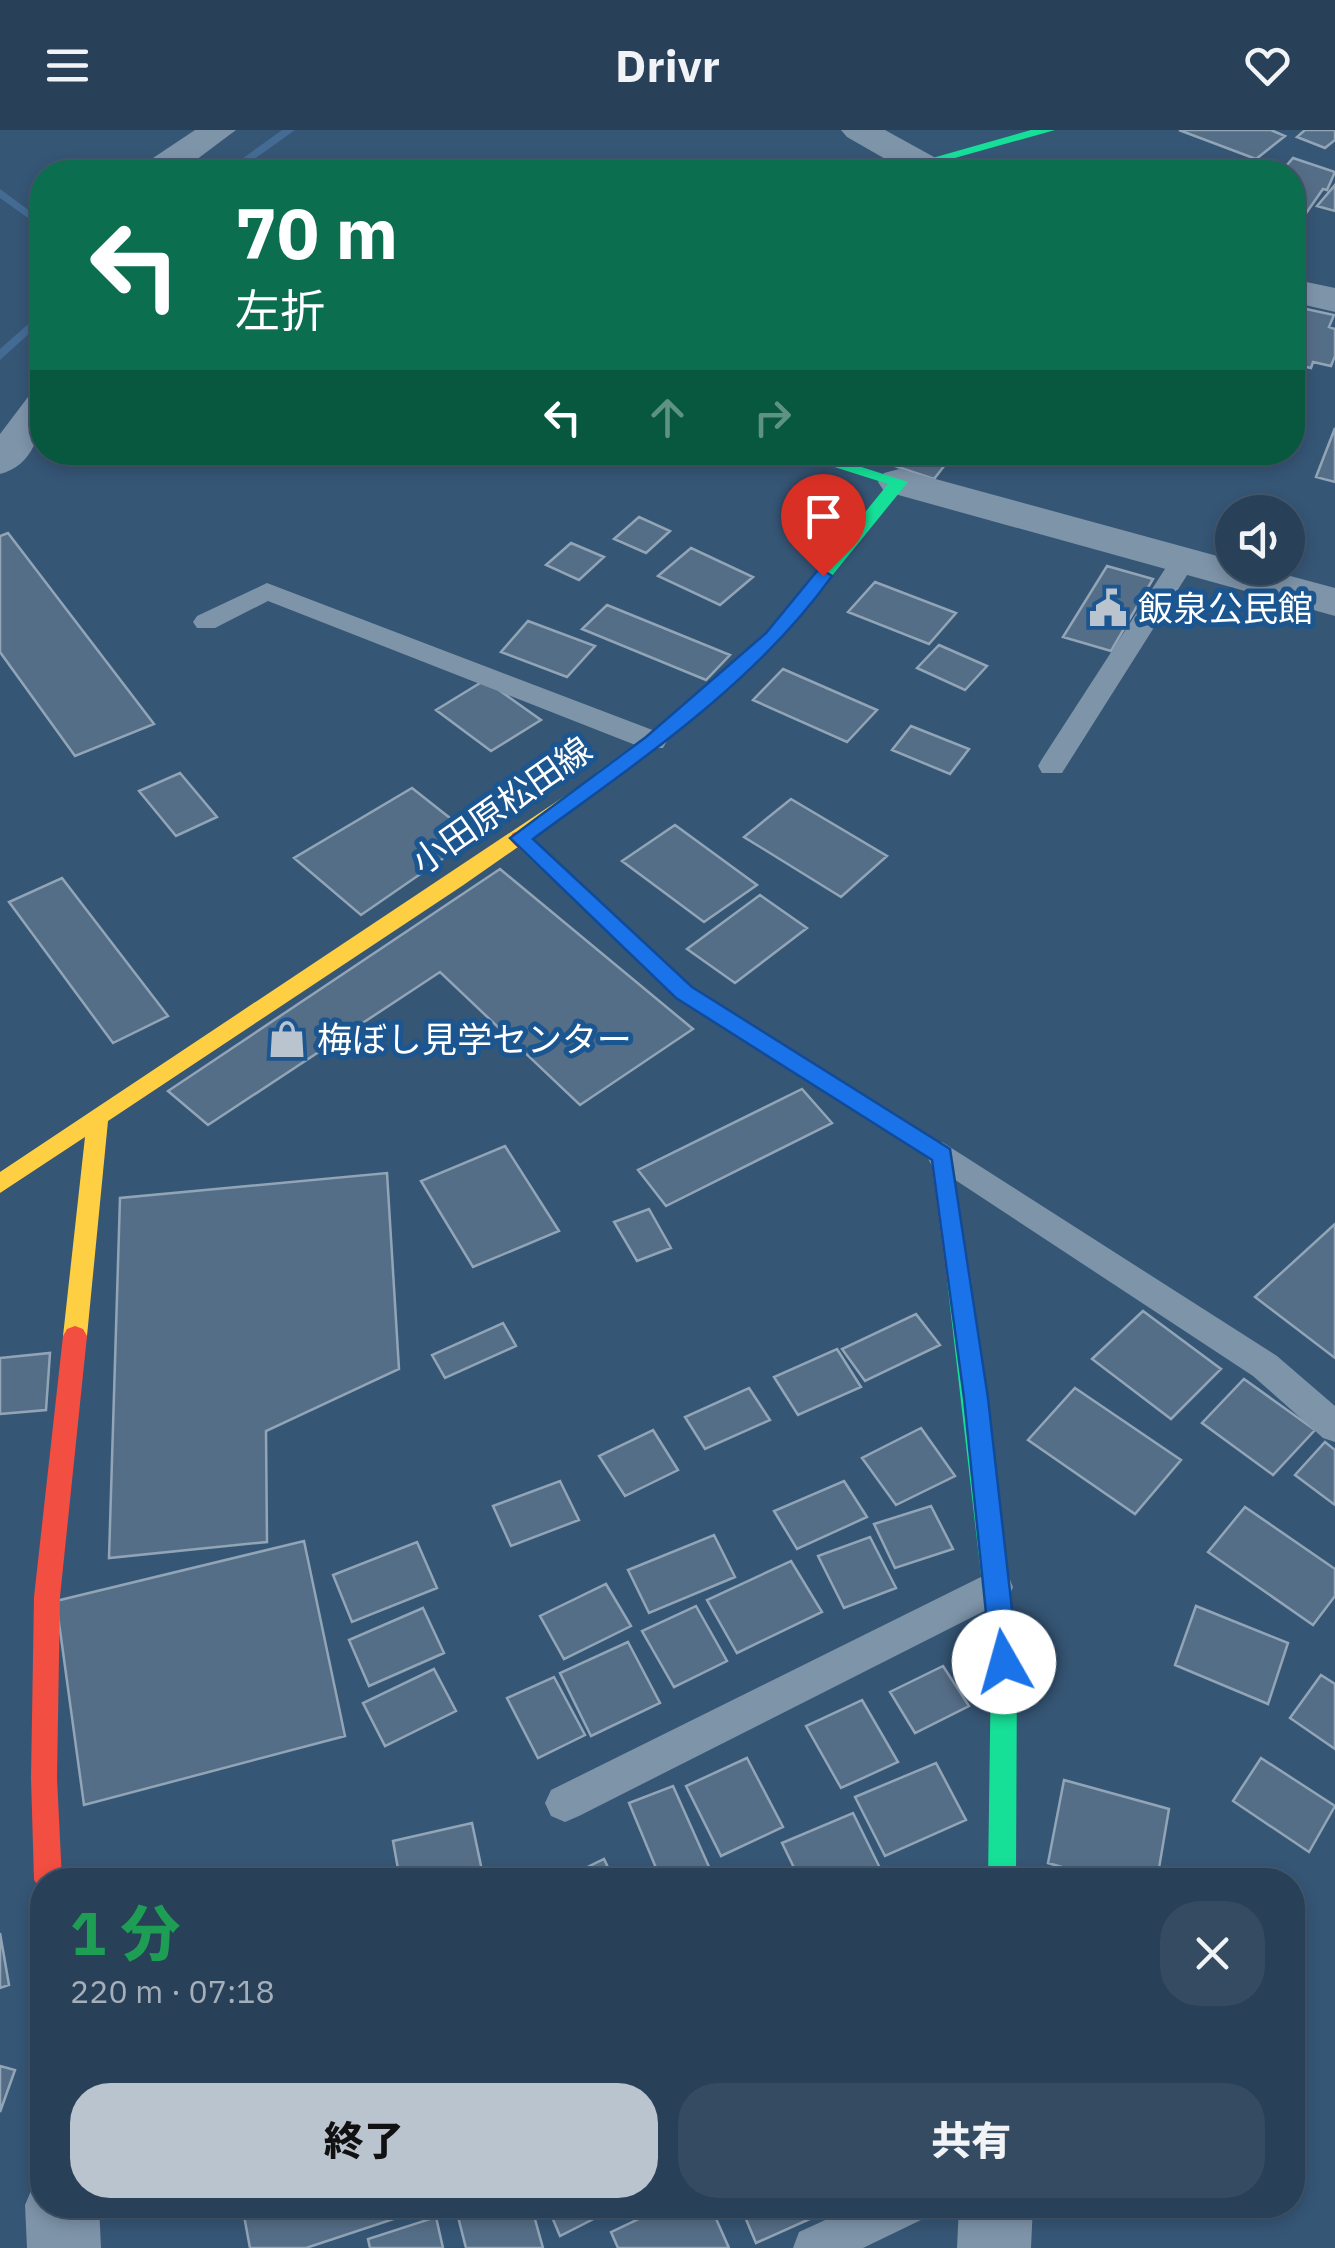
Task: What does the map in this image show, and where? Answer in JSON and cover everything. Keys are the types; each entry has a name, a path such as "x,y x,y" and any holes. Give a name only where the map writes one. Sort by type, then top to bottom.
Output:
{"street":[{"path":"174,160 218,130"},
{"path":"859,130 895,160"},
{"path":"939,160 1048,130"},
{"path":"1305,293 1335,300"},
{"path":"0,462 30,422"},
{"path":"840,465 1335,602"},
{"name":"小田原松田線","path":"0,1184 98,1115 520,838 653,741 773,638 899,482"},
{"path":"520,838 684,992 942,1155 976,1398 1004,1662 1002,1868"},
{"path":"48,1868 44,1778 46,1597 98,1115"},
{"path":"63,2218 64,2248"},
{"path":"994,2248 995,2218"}],"lane":[{"path":"1052,766 1182,561"},
{"path":"206,622 267,591 653,741"},
{"path":"942,1155 1265,1366 1335,1427"},
{"path":"565,1803 996,1587"},
{"path":"816,2248 879,2218"}],"building":[{"path":"1179,130 1271,130 1285,136 1256,159"},
{"path":"1305,130 1335,130 1335,140 1325,148 1297,137"},
{"path":"1305,162 1335,172 1327,190 1323,189 1305,215"},
{"path":"1335,185 1335,211 1317,206"},
{"path":"1305,309 1334,315 1329,327 1335,329 1331,366 1313,362 1311,368 1305,367"},
{"path":"1335,428 1335,482 1316,477"},
{"path":"892,465 945,465 934,479"},
{"path":"639,517 670,531 646,553 614,539"},
{"path":"8,533 154,724 75,756 0,652 0,536"},
{"path":"571,543 604,557 579,580 546,565"},
{"path":"691,548 753,577 720,605 658,576"},
{"name":"飯泉公民館","path":"1107,566 1153,579 1111,651 1063,637"},
{"path":"875,582 956,613 929,644 848,612"},
{"path":"607,605 730,655 706,680 582,629"},
{"path":"528,621 595,646 567,677 501,652"},
{"path":"939,645 987,666 965,690 917,668"},
{"path":"783,669 877,710 847,742 753,700"},
{"path":"485,680 541,720 491,751 436,710"},
{"path":"911,726 969,749 950,774 892,750"},
{"path":"180,773 217,817 176,836 139,791"},
{"path":"412,788 474,837 361,915 294,858"},
{"path":"791,799 887,856 841,897 744,837"},
{"path":"675,825 757,885 704,922 622,861"},
{"path":"500,869 693,1029 580,1105 440,972 208,1125 168,1091"},
{"path":"62,878 168,1016 113,1043 9,902"},
{"path":"760,895 807,928 735,983 687,949"},
{"path":"802,1089 832,1123 666,1206 638,1170"},
{"path":"505,1146 559,1231 473,1267 421,1181"},
{"path":"387,1173 399,1369 266,1431 267,1542 109,1558 120,1198"},
{"path":"649,1209 671,1248 637,1261 614,1222"},
{"path":"1335,1224 1335,1358 1255,1297"},
{"path":"1143,1311 1221,1369 1171,1419 1092,1359"},
{"path":"916,1314 940,1345 865,1381 842,1349"},
{"path":"503,1323 516,1346 445,1378 432,1355"},
{"path":"837,1349 861,1387 798,1415 774,1377"},
{"path":"50,1353 46,1410 0,1414 0,1358"},
{"path":"1244,1379 1315,1430 1273,1475 1202,1423"},
{"path":"749,1388 770,1420 705,1449 685,1417"},
{"path":"1075,1388 1181,1460 1135,1514 1028,1440"},
{"path":"921,1428 955,1476 896,1505 862,1458"},
{"path":"653,1430 678,1470 625,1496 599,1456"},
{"path":"1325,1442 1335,1450 1335,1505 1295,1475"},
{"path":"560,1481 579,1520 511,1546 493,1506"},
{"path":"844,1481 867,1517 797,1549 774,1511"},
{"path":"931,1506 953,1549 895,1568 874,1524"},
{"path":"1245,1507 1335,1569 1335,1596 1313,1625 1208,1552"},
{"path":"714,1535 735,1577 649,1613 628,1570"},
{"path":"870,1537 896,1588 844,1608 818,1556"},
{"path":"304,1541 345,1736 84,1805 56,1601"},
{"path":"417,1542 437,1588 352,1622 333,1575"},
{"path":"791,1561 822,1612 737,1653 707,1600"},
{"path":"606,1584 631,1626 564,1659 540,1616"},
{"path":"696,1606 727,1661 674,1687 642,1631"},
{"path":"1196,1606 1288,1643 1268,1704 1175,1665"},
{"path":"423,1608 444,1653 369,1686 349,1640"},
{"path":"628,1642 660,1703 591,1736 560,1673"},
{"path":"943,1666 969,1706 915,1733 890,1692"},
{"path":"434,1669 456,1711 385,1746 363,1703"},
{"path":"1321,1675 1335,1684 1335,1749 1290,1718"},
{"path":"554,1677 585,1735 538,1758 507,1698"},
{"path":"862,1700 898,1762 841,1788 806,1726"},
{"path":"747,1758 783,1827 721,1856 686,1786"},
{"path":"1261,1758 1335,1806 1309,1852 1233,1801"},
{"path":"936,1763 966,1820 885,1856 855,1797"},
{"path":"1064,1780 1169,1809 1159,1868 1065,1868 1048,1863"},
{"path":"673,1786 710,1868 656,1868 629,1803"},
{"path":"853,1813 880,1868 794,1868 782,1843"},
{"path":"472,1823 481,1868 398,1868 393,1841"},
{"path":"604,1859 608,1868 586,1868"},
{"path":"0,1933 9,1985 0,1988"},
{"path":"0,2066 15,2070 0,2112"},
{"path":"244,2218 397,2218 306,2248 250,2248"},
{"path":"436,2218 443,2248 370,2248 368,2239"},
{"path":"458,2218 535,2218 543,2248 466,2248"},
{"path":"552,2218 595,2218 560,2236"},
{"path":"641,2218 716,2218 729,2248 618,2248 611,2232"},
{"path":"745,2218 812,2218 756,2243"}],"waterway":[{"path":"246,160 289,130"},
{"path":"0,192 30,216"},
{"path":"0,356 30,327"}],"traffic: fast":[{"path":"935,160 1048,130"},
{"path":"604,777 653,741 773,637 899,482 840,465"},
{"path":"959,1280 1004,1662 1002,1868"}],"traffic: slow":[{"path":"0,1184 604,777"},
{"path":"75,1336 98,1115"}],"traffic: jam":[{"path":"520,838 684,992 942,1155 959,1280"},
{"path":"48,1868 44,1778 47,1597 75,1336"}],"place":[{"name":"飯泉公民館","path":"1108,608"},
{"name":"梅ぼし見学センター","path":"287,1039"}],"route":[{"path":"823,576 773,638 653,741 520,838 684,992 942,1155 976,1398 1004,1662"}]}
